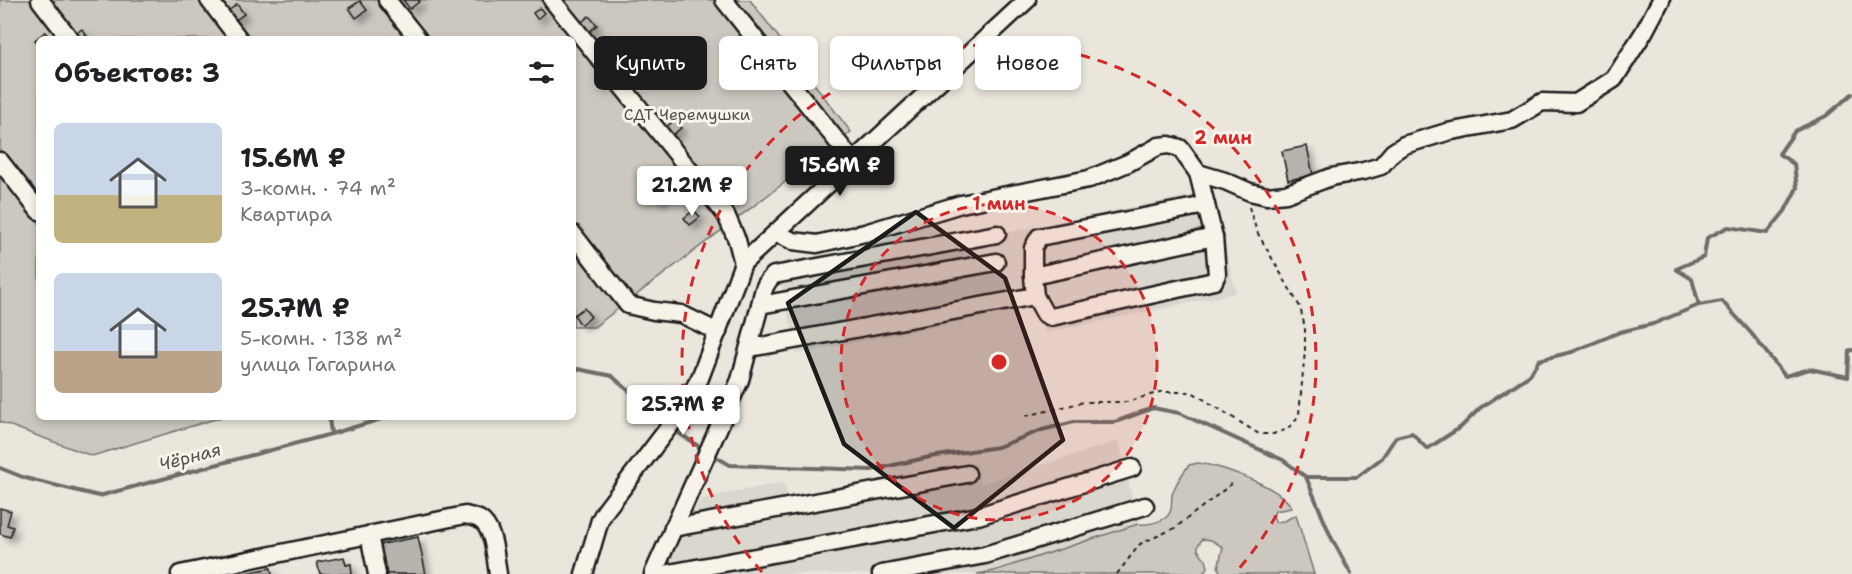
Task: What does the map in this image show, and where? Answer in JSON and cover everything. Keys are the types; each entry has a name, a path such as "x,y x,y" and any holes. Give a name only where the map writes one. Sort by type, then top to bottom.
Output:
{"street":[{"path":"40,0 68,36"},
{"path":"209,0 237,36"},
{"path":"387,0 416,36"},
{"path":"552,0 726,215 744,263"},
{"path":"724,0 853,161"},
{"path":"584,574 600,520 605,511 682,410 700,378 744,263 1027,0"},
{"path":"1198,173 1250,192 1267,196 1286,194 1331,177 1380,166 1393,152 1404,145 1447,132 1512,120 1542,102 1576,103 1614,79 1661,0"},
{"path":"776,233 793,241 817,244 865,233 962,204 1089,179 1128,163 1159,146 1169,145 1180,148 1198,173 1206,205 1214,237 1217,274 1214,280 1051,317 1045,314 1035,296 1033,248 1039,237 1206,205"},
{"path":"0,161 36,207"},
{"path":"653,574 740,380 764,286 768,280 774,275 997,234"},
{"path":"1033,276 1214,237"},
{"path":"576,238 628,305 681,314 718,332"},
{"path":"760,305 996,262"},
{"path":"750,348 1035,296"},
{"path":"664,574 978,516 1132,468"},
{"path":"674,528 967,474"},
{"path":"881,574 985,555 1144,506"},
{"path":"180,574 465,515 479,519 486,525 490,533 498,574"},
{"path":"369,535 377,574"}],"path":[{"path":"1026,416 1084,402 1127,402 1160,392 1192,392 1259,434 1273,434 1285,430 1294,423 1299,414 1305,328 1300,307 1257,232 1250,212 1250,192"},
{"path":"1117,574 1140,544 1175,528 1234,482"}],"highlighted area":[{"path":"916,212 1005,278 1063,440 954,528 844,444 788,303"}],"shaded area":[{"path":"1212,191 1236,293 1045,333 1039,306 797,354 780,278"},
{"path":"1119,441 1138,524 994,571 977,574 657,574 682,527 701,499 784,482 788,497 976,465 981,484"}],"green space":[{"name":"СДТ Черемушки","path":"0,0 750,0 778,36 719,36 719,90 818,89 851,132 594,327 576,327 576,36 36,36 36,420 212,420 92,456 0,422"},
{"path":"1198,463 1221,468 1250,479 1264,485 1286,500 1292,508 1275,511 1273,516 1275,522 1284,521 1296,515 1314,574 1222,574 1218,568 1223,547 1211,540 1202,539 1198,550 1206,560 1208,567 1202,574 977,574 994,571 1138,524 1164,519 1170,512 1172,495 1179,479 1189,465"}],"building":[{"path":"403,0 419,0 420,1 410,9"},
{"path":"360,1 367,10 356,18 349,8"},
{"path":"237,4 244,14 234,21 227,12"},
{"path":"540,8 544,13 537,19 533,13"},
{"path":"589,16 597,25 585,35 578,25"},
{"path":"82,29 87,36 72,36"},
{"path":"675,120 681,128 670,137 664,129"},
{"path":"1307,146 1313,175 1288,180 1282,151"},
{"path":"658,181 668,193 658,201 649,189"},
{"path":"694,210 700,217 690,225 684,218"},
{"path":"584,308 591,317 581,325 576,314"},
{"path":"0,508 11,511 7,525 13,527 10,537 0,534"},
{"path":"418,537 426,574 384,574 378,545"},
{"path":"344,557 346,565 351,564 352,574 320,574 317,562"},
{"path":"271,568 272,574 241,574"}],"waterway":[{"path":"1699,305 1692,279 1676,269 1704,257 1707,238 1728,227 1767,233 1785,211 1797,188 1794,164 1779,154 1795,131 1826,116 1852,94"},
{"path":"711,454 730,465 871,470 930,457 998,447 1042,430 1074,422 1115,422 1153,408 1179,413 1283,460 1306,477 1357,477 1382,458 1396,437 1412,433 1427,449 1461,427 1480,408 1530,375 1539,360 1572,352 1620,332 1653,324 1699,305 1722,301 1785,376 1810,369 1848,377 1849,351 1852,350"},
{"name":"Чёрная","path":"576,369 612,376 665,423"},
{"path":"329,420 331,434"},
{"name":"Чёрная","path":"0,468 25,478 99,496 378,420"},
{"path":"673,429 704,450"},
{"path":"1306,477 1331,537 1351,574"}]}
